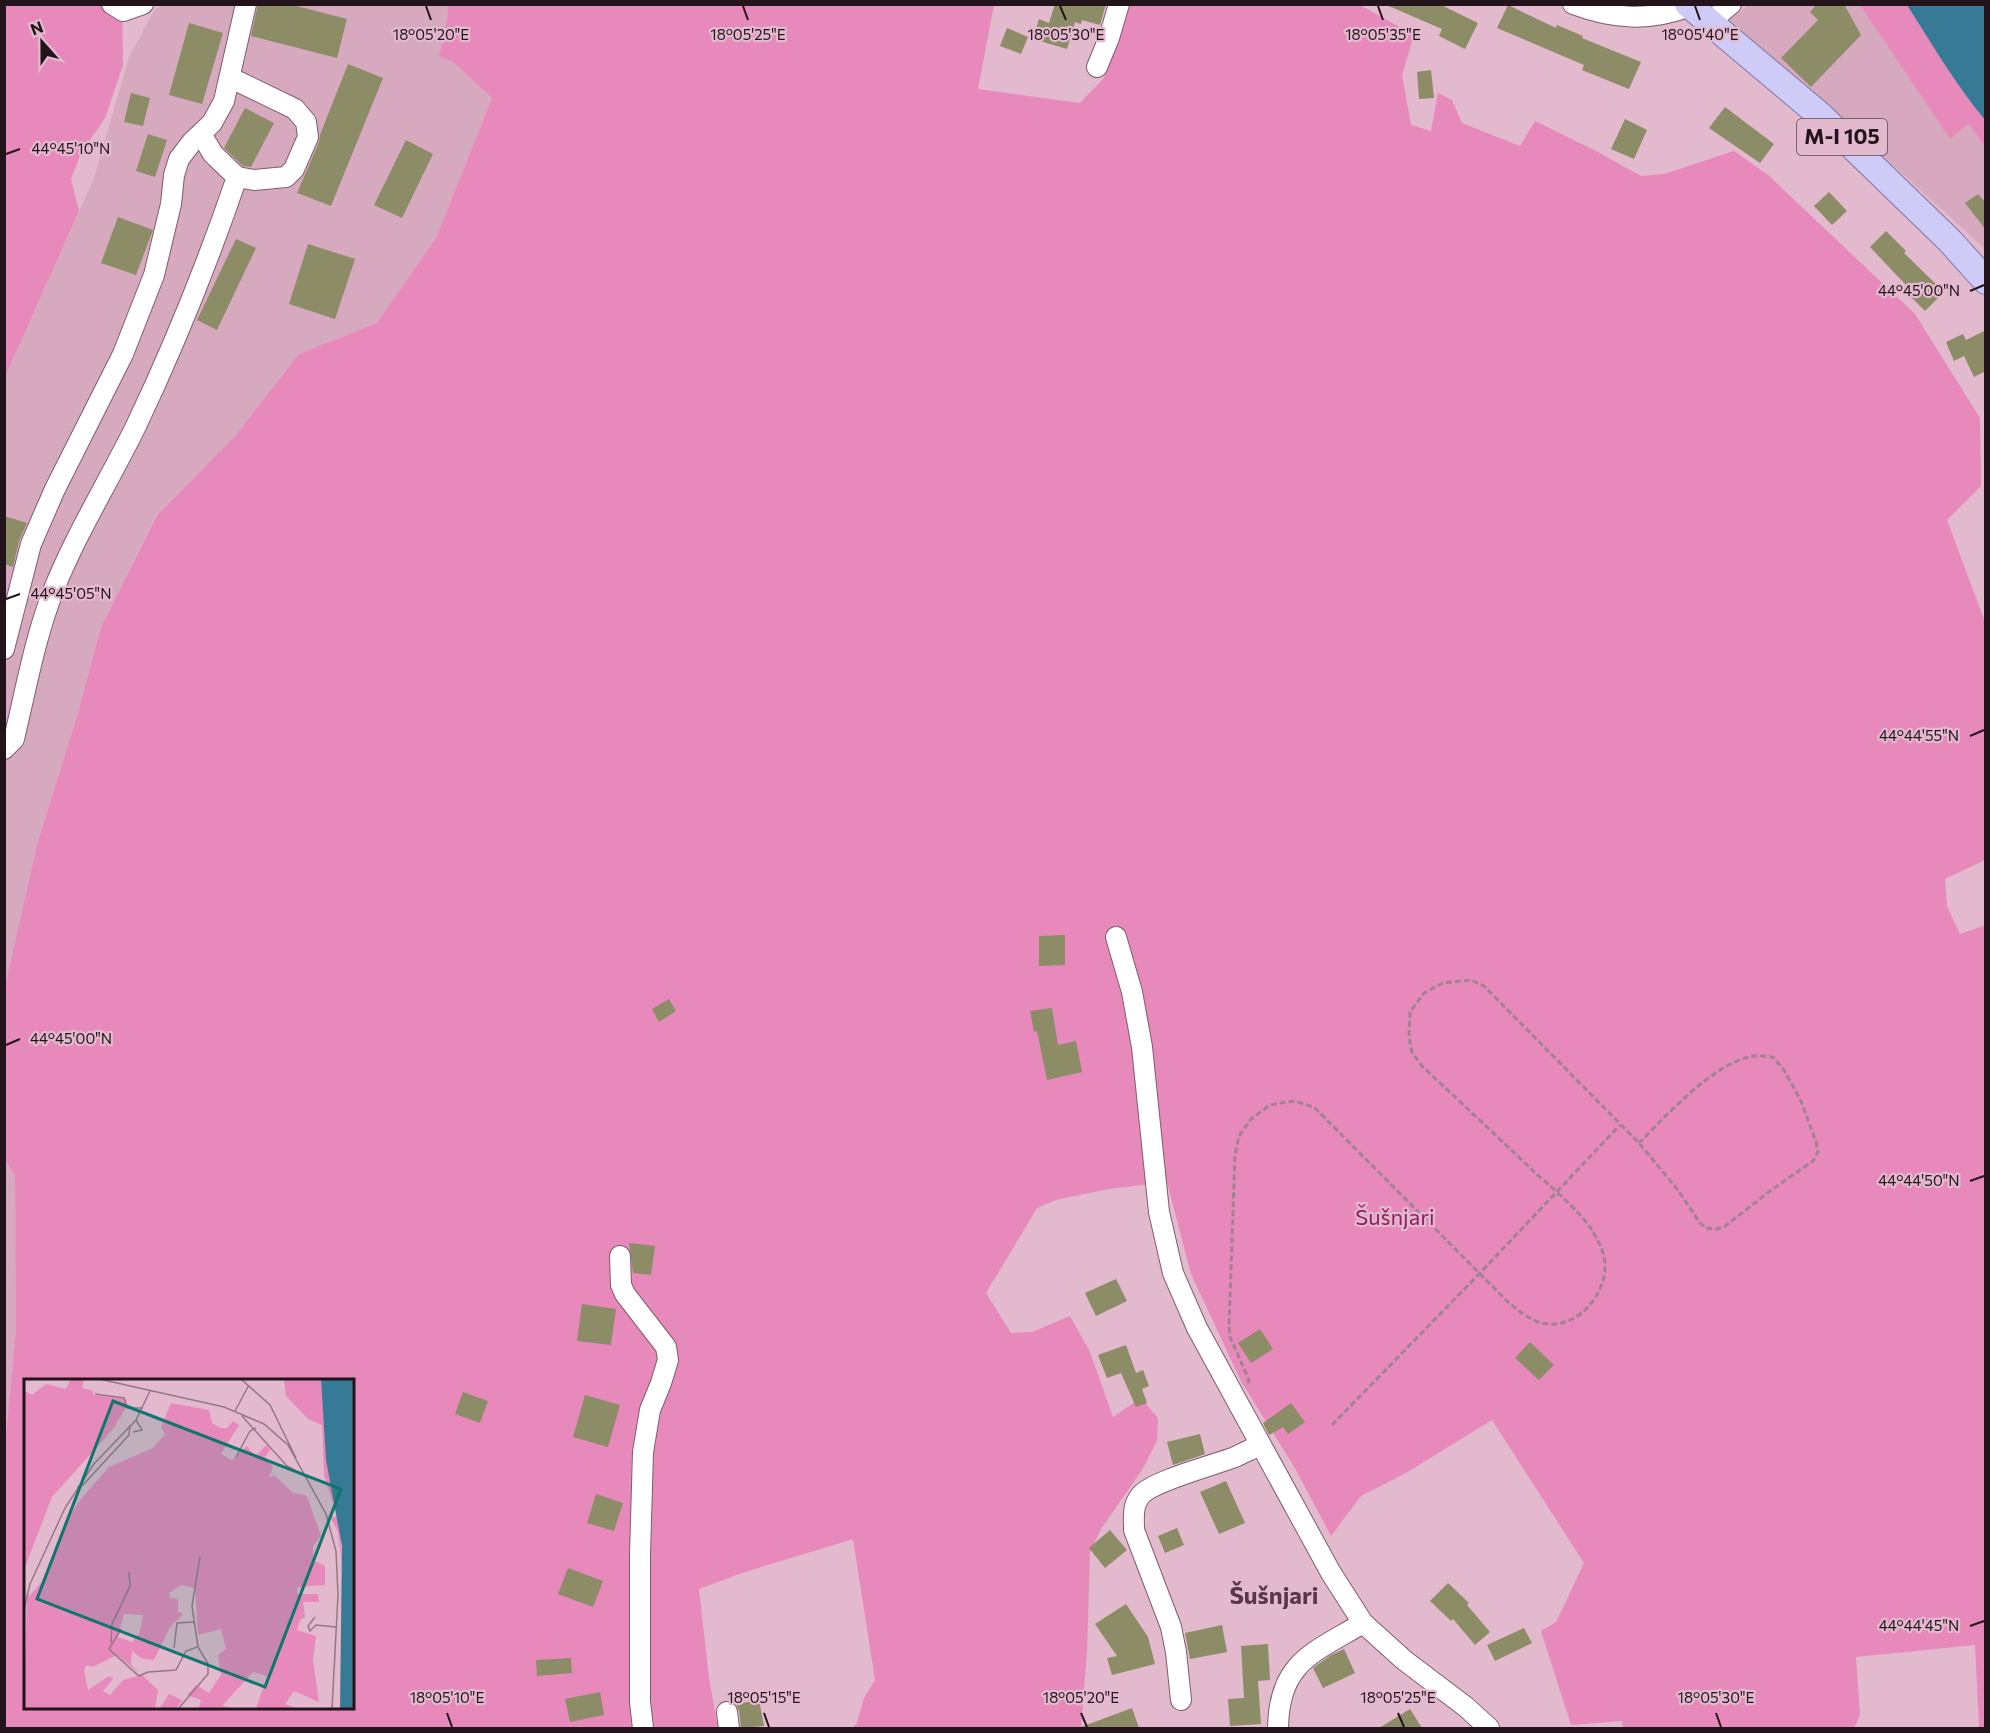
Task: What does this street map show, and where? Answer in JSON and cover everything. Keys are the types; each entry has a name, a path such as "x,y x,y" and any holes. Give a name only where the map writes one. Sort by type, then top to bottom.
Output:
{"main road":[{"name":"M-I 105","path":"1689,5 1821,116 1950,241 1986,281"}],"street":[{"path":"112,4 123,11 143,4"},
{"path":"4,649 32,544 55,489 123,354 153,275 171,204 174,175 179,159 192,142 212,123 220,108 231,78 246,4"},
{"path":"1097,67 1119,4"},
{"path":"1573,4 1631,18 1673,13 1689,5"},
{"path":"1710,22 1731,4"},
{"path":"201,134 213,154 237,177 254,180 286,177 294,169 308,137 306,122 295,109 231,78"},
{"path":"4,749 14,738 35,649 54,590 88,516 140,416 181,323 237,177"},
{"path":"1116,937 1132,992 1143,1047 1159,1212 1173,1273 1197,1328 1331,1573 1363,1623 1404,1660 1467,1707 1489,1728"},
{"path":"620,1256 621,1285 625,1294 666,1347 668,1360 650,1410 643,1452 640,1702 643,1728"},
{"path":"1181,1700 1171,1628 1134,1530 1133,1516 1136,1503 1142,1493 1154,1485 1235,1457 1260,1445"},
{"path":"1278,1728 1283,1689 1294,1669 1310,1655 1363,1623"}],"path":[{"path":"1233,1395 1244,1389 1249,1380 1230,1337 1229,1326 1235,1155 1239,1136 1251,1119 1270,1105 1294,1101 1314,1107 1508,1302 1527,1317 1547,1324 1570,1320 1589,1307 1602,1287 1605,1265 1601,1246 1589,1226 1421,1065 1412,1052 1408,1037 1410,1012 1424,993 1443,983 1471,980 1484,986 1639,1143 1706,1228 1724,1227 1813,1161 1818,1152 1801,1101 1784,1070 1773,1057 1755,1056 1730,1065 1701,1083 1639,1143"},
{"path":"1332,1425 1620,1125"}],"shaded area":[{"path":"163,5 448,5 447,22 439,56 453,62 492,98 436,238 377,323 299,354 236,435 156,515 101,627 77,717 38,841 5,992 5,377 94,178 129,57 155,9"},
{"path":"1748,5 1860,5 1950,139 1969,124 1985,147 1985,249 1852,128 1726,22"},
{"path":"5,1158 15,1175 16,1330 5,1460"}],"green space":[{"path":"5,5 122,5 123,65 105,118 81,153 71,179 79,211 5,377"},
{"path":"448,5 994,5 978,89 1080,103 1104,78 1127,5 1360,5 1414,35 1402,75 1411,125 1431,131 1438,93 1452,100 1462,123 1520,146 1535,121 1641,176 1664,174 1734,151 1768,175 1915,314 1980,418 1981,486 1947,520 1985,622 1985,860 1945,879 1947,906 1960,934 1986,925 1985,1728 1979,1728 1975,1645 1856,1657 1860,1715 1854,1728 1623,1728 1622,1721 1571,1725 1541,1631 1556,1622 1584,1563 1492,1420 1406,1473 1361,1496 1331,1536 1296,1470 1241,1381 1191,1274 1167,1182 1108,1189 1056,1200 1037,1208 986,1293 1011,1333 1032,1332 1070,1316 1090,1352 1113,1417 1141,1398 1158,1418 1157,1441 1142,1470 1101,1529 1090,1552 1087,1651 1081,1728 852,1728 857,1723 864,1698 875,1680 853,1539 742,1573 699,1589 709,1678 718,1728 5,1728 4,1460 16,1330 15,1175 4,1158 4,992 38,841 77,717 101,627 157,515 236,435 299,354 377,323 436,238 492,98 453,62 439,56 447,22"},
{"path":"1860,5 1907,5 1954,78 1985,120 1985,147 1969,124 1950,139"}],"water":[{"path":"1907,5 1985,5 1985,120 1954,78"}],"building":[{"path":"258,4 289,4 347,19 337,58 251,36"},
{"path":"1055,4 1106,4 1100,25 1082,20 1081,24 1075,22 1067,49 1033,39 1039,19 1049,23"},
{"path":"1384,4 1439,4 1478,23 1465,49 1439,36 1442,29"},
{"path":"1817,4 1844,4 1861,35 1811,87 1781,58 1818,20 1810,12"},
{"path":"1508,5 1556,28 1557,25 1583,36 1582,38 1641,62 1629,89 1582,70 1584,65 1497,28"},
{"path":"189,23 223,33 202,104 169,95"},
{"path":"1007,28 1028,37 1021,54 1000,46"},
{"path":"348,64 383,78 331,206 297,193"},
{"path":"1431,70 1434,98 1419,99 1417,72"},
{"path":"131,93 150,98 143,126 124,122"},
{"path":"1725,107 1774,144 1760,163 1709,128"},
{"path":"245,108 274,123 251,167 243,166 224,148"},
{"path":"1625,119 1647,130 1634,159 1611,149"},
{"path":"148,134 167,140 155,177 136,171"},
{"path":"406,140 433,154 402,218 374,205"},
{"path":"1829,192 1847,211 1832,225 1814,206"},
{"path":"1978,194 1986,203 1986,230 1965,203"},
{"path":"118,217 153,230 136,275 101,263"},
{"path":"1886,231 1906,251 1904,253 1944,292 1925,311 1903,289 1906,285 1870,247"},
{"path":"236,239 256,248 217,330 197,320"},
{"path":"308,244 355,259 335,319 289,304"},
{"path":"1986,330 1986,371 1974,377 1964,356 1954,361 1946,342 1963,334 1966,340"},
{"path":"4,516 27,523 19,541 13,567 4,564"},
{"path":"1065,935 1065,965 1039,966 1039,936"},
{"path":"669,999 676,1011 659,1022 652,1009"},
{"path":"1052,1008 1058,1045 1076,1041 1082,1072 1047,1080 1037,1031 1034,1032 1030,1011"},
{"path":"629,1243 655,1246 651,1275 633,1273"},
{"path":"1116,1279 1127,1301 1096,1316 1085,1293"},
{"path":"582,1304 616,1309 611,1345 577,1341"},
{"path":"1260,1329 1273,1349 1251,1363 1238,1343"},
{"path":"1530,1342 1554,1365 1539,1380 1515,1358"},
{"path":"1126,1345 1136,1373 1143,1370 1149,1386 1142,1389 1147,1403 1136,1407 1121,1373 1107,1378 1098,1355"},
{"path":"463,1392 488,1401 480,1423 455,1414"},
{"path":"585,1395 620,1405 608,1447 573,1437"},
{"path":"1291,1403 1305,1422 1288,1434 1283,1427 1269,1435 1263,1423"},
{"path":"1200,1434 1205,1454 1173,1465 1167,1442"},
{"path":"1226,1481 1245,1523 1219,1534 1200,1492"},
{"path":"596,1494 623,1503 614,1531 587,1523"},
{"path":"1177,1528 1184,1545 1165,1553 1158,1536"},
{"path":"1110,1530 1127,1550 1105,1568 1089,1548"},
{"path":"568,1568 603,1581 593,1607 558,1594"},
{"path":"1448,1583 1469,1603 1467,1605 1490,1632 1475,1645 1453,1619 1451,1621 1430,1601"},
{"path":"1126,1604 1148,1637 1155,1664 1112,1675 1107,1658 1117,1656 1095,1624"},
{"path":"1222,1625 1227,1652 1190,1659 1185,1633"},
{"path":"1524,1628 1532,1643 1495,1661 1487,1645"},
{"path":"1268,1644 1270,1680 1258,1681 1261,1724 1230,1726 1228,1699 1244,1698 1241,1646"},
{"path":"1344,1649 1355,1673 1323,1688 1313,1668"},
{"path":"571,1658 572,1673 537,1676 536,1660"},
{"path":"600,1692 604,1715 570,1722 565,1699"},
{"path":"759,1700 764,1726 741,1728 736,1704"},
{"path":"1132,1708 1139,1728 1081,1728 1081,1727"},
{"path":"1410,1709 1422,1728 1379,1728"}],"district":[{"name":"Šušnjari","path":"1274,1596"}]}
